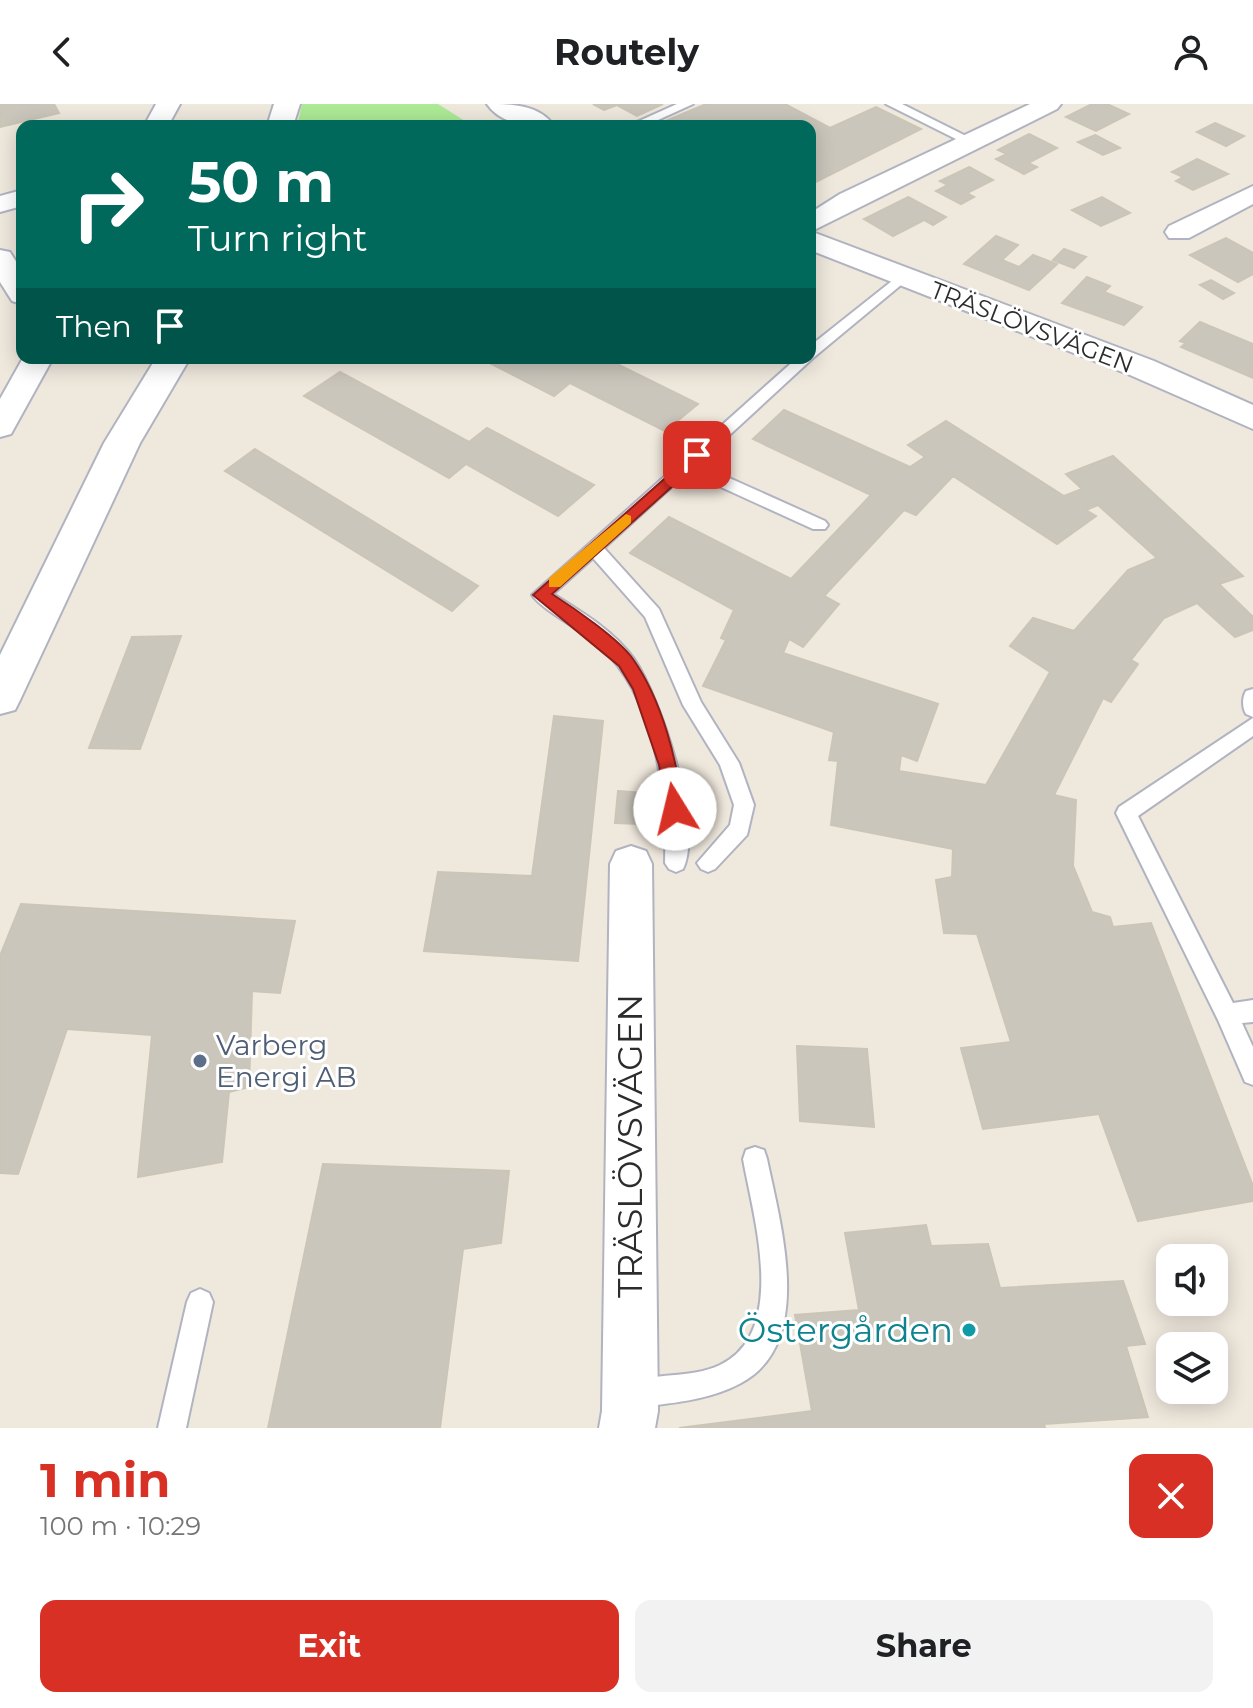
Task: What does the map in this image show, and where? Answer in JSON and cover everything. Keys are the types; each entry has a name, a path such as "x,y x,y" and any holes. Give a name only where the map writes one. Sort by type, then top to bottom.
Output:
{"street":[{"path":"500,104 530,120"},
{"path":"816,220 849,200 1049,104"},
{"path":"1179,232 1253,194"},
{"name":"TRÄSLÖVSVÄGEN","path":"816,242 1142,368 1253,418"},
{"path":"0,427 35,364"},
{"path":"122,443 142,364"},
{"path":"0,698 122,443 169,364"},
{"name":"TRÄSLÖVSVÄGEN","path":"628,1411 654,864"}],"lane":[{"path":"648,120 687,104"},
{"path":"892,104 970,141"},
{"path":"816,349 902,277"},
{"path":"654,864 678,832 668,765 641,688 625,661 615,651 565,610 541,595 799,364"},
{"path":"687,465 819,525"},
{"path":"594,548 653,614 693,705 729,763 744,805 740,829 708,863"},
{"path":"1253,696 1253,709"},
{"path":"1253,726 1126,813 1227,1014 1253,1074"},
{"path":"1227,1014 1253,1011"},
{"path":"628,1411 741,1368 768,1335 776,1289 755,1159"},
{"path":"172,1428 200,1302"}],"green space":[{"path":"302,104 438,104 463,120 298,120"}],"building":[{"path":"0,104 54,104 59,113 16,120 16,123 0,127"},
{"path":"593,104 663,104 637,116 617,105 604,110"},
{"path":"706,104 785,104 815,120 668,120"},
{"path":"1092,104 1107,104 1129,114 1096,131 1066,117"},
{"path":"876,107 921,129 816,182 816,121 830,128"},
{"path":"1215,123 1244,136 1226,146 1197,132"},
{"path":"1029,134 1057,148 1028,163 1037,167 1024,174 996,159 1007,154 998,150"},
{"path":"1095,135 1120,148 1103,155 1078,142"},
{"path":"1197,159 1228,174 1193,190 1176,181 1183,177 1172,172"},
{"path":"969,167 993,180 967,193 974,197 961,204 936,191 948,185 940,181"},
{"path":"908,197 946,217 933,225 924,220 893,236 864,219"},
{"path":"1102,197 1130,213 1101,226 1072,210"},
{"path":"996,236 1018,245 1002,260 1019,267 1033,255 1057,264 1029,290 964,264"},
{"path":"1226,238 1253,253 1253,274 1238,282 1190,255"},
{"path":"1064,249 1086,257 1074,268 1053,260"},
{"path":"1087,277 1110,286 1104,292 1142,307 1124,325 1062,303"},
{"path":"1211,280 1234,293 1223,299 1200,285"},
{"path":"1200,322 1253,344 1253,378 1181,347 1186,343 1180,341"},
{"path":"492,364 617,364 698,404 665,431 570,383 554,396"},
{"path":"340,372 469,442 487,428 594,485 558,516 466,464 449,478 304,396"},
{"path":"784,410 910,467 925,457 908,445 946,421 1064,496 1082,489 1066,474 1113,456 1243,576 1219,584 1253,617 1253,630 1235,637 1197,603 1164,618 1131,660 1138,664 1111,702 1103,698 1054,795 1076,800 1073,866 1092,912 1110,917 1113,927 1151,923 1253,1186 1253,1201 1138,1221 1099,1114 983,1129 961,1048 1011,1042 977,934 944,933 936,880 952,877 953,849 831,825 838,761 829,760 834,732 703,686 726,640 721,638 734,610 630,553 669,517 791,579 871,495 753,439","holes":["953,476 1057,544 1096,516 1086,510 1098,505 1157,558 1128,570 1074,631 1033,618 1010,646 1050,672 986,785 899,771 901,755 917,761 938,704 783,653 789,639 803,647 839,604 824,596 904,510 916,515"]},
{"path":"255,449 478,586 452,611 225,471"},
{"path":"181,636 140,749 89,748 132,637"},
{"path":"554,716 603,721 578,961 424,951 438,872 532,876"},
{"path":"618,791 645,793 641,824 615,823"},
{"name":"Varberg Energi AB","path":"21,904 295,921 280,993 252,991 249,1087 229,1092 222,1162 138,1177 152,1035 67,1029 18,1174 0,1173 0,956"},
{"path":"797,1046 867,1049 874,1127 800,1121"},
{"path":"323,1164 509,1171 501,1243 463,1249 440,1428 268,1428"},
{"name":"Östergården","path":"926,1225 931,1246 988,1244 1000,1288 1123,1281 1145,1344 1126,1346 1148,1417 1044,1424 1045,1428 679,1428 812,1411 795,1315 859,1310 845,1233"}],"slow traffic":[{"path":"555,583 626,519"}],"place":[{"name":"Varberg Energi AB","path":"200,1061"},
{"name":"Östergården","path":"969,1330"}],"route":[{"path":"675,809 668,765 641,688 625,661 565,610 541,595 697,455"}]}
